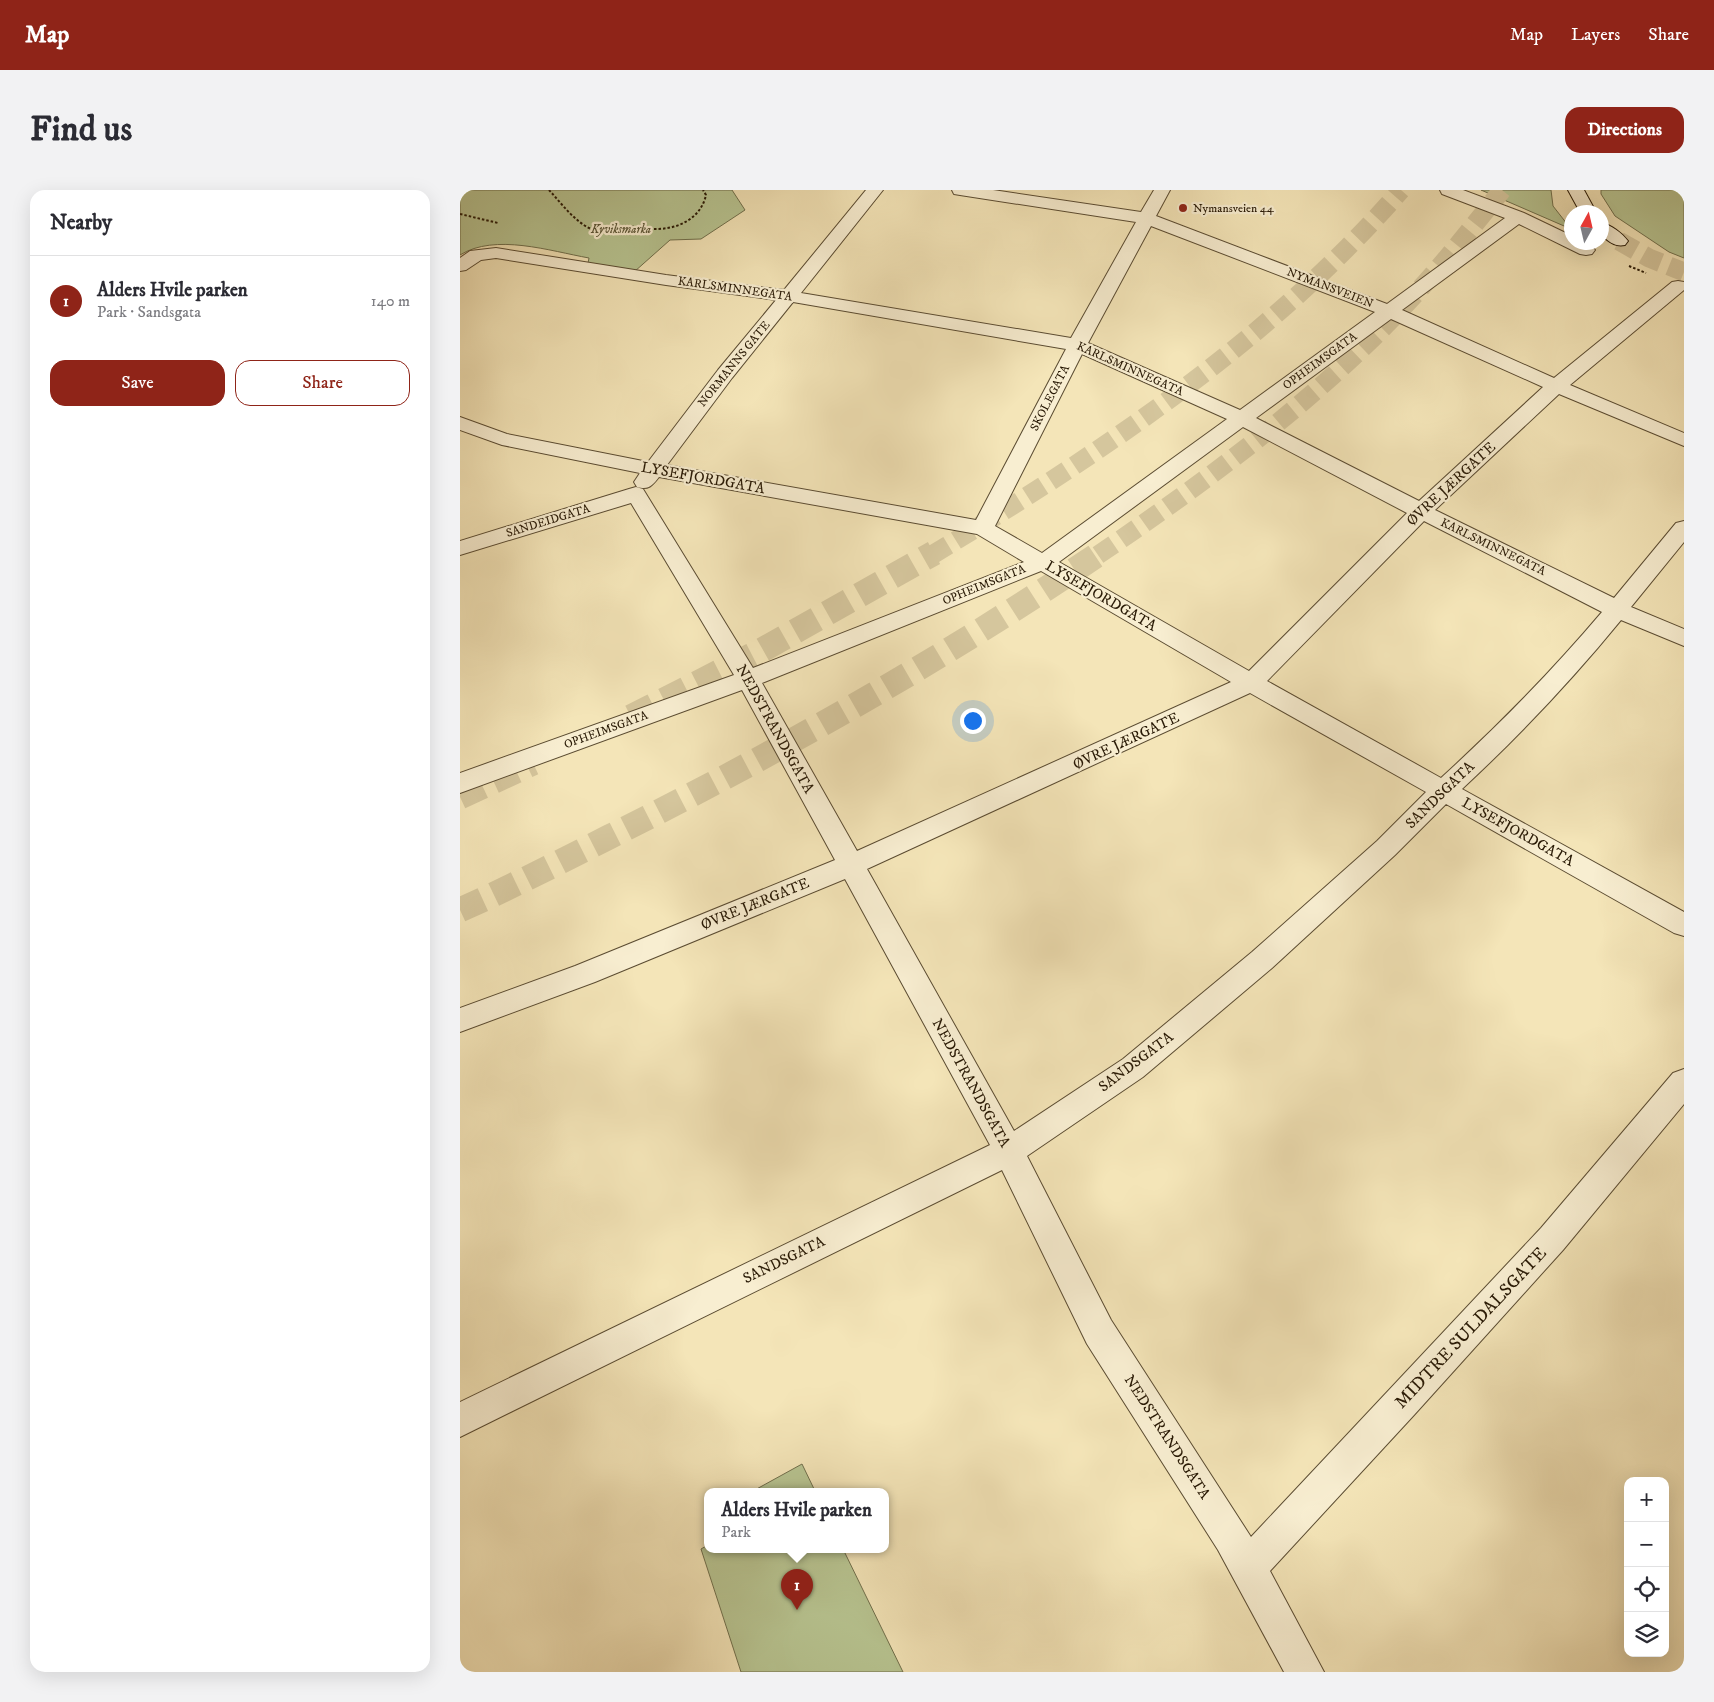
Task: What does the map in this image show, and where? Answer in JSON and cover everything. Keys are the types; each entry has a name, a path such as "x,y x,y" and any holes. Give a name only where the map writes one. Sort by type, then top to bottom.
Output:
{"street":[{"name":"NORMANNS GATE","path":"636,494 652,469 725,374 875,190"},
{"name":"NYMANSVEIEN","path":"960,190 1145,218 1389,311 1556,386 1684,440"},
{"name":"SKOLEGATA","path":"982,528 1077,344 1162,190"},
{"path":"1576,190 1584,205"},
{"path":"1451,191 1518,217 1564,239"},
{"name":"OPHEIMSGATA","path":"460,783 748,679 1044,562 1518,217"},
{"path":"1609,234 1619,242"},
{"name":"KARLSMINNEGATA","path":"460,266 476,255 496,253 666,280 789,296 1077,344 1241,418 1618,610 1684,638"},
{"name":"ØVRE JÆRGATE","path":"460,1020 585,974 851,865 1251,684 1421,511 1556,386 1678,286"},
{"name":"LYSEFJORDGATA","path":"460,423 502,439 652,469 982,528 1044,562 1251,684 1684,925"},
{"name":"SANDEIDGATA","path":"460,548 636,494"},
{"name":"NEDSTRANDSGATA","path":"636,494 748,679 851,865 1008,1151 1099,1332 1248,1566 1305,1672"},
{"name":"SANDSGATA","path":"460,1420 1008,1151 1133,1068 1262,960 1386,848 1443,791 1487,751 1590,642 1684,528"},
{"name":"MIDTRE SULDALSGATE","path":"1248,1566 1409,1396 1552,1239 1684,1082"}],"path":[{"path":"549,190 579,221 599,233 634,226 658,229 681,225 700,213 706,203 706,195 703,190"},
{"path":"1586,250 1678,286"}],"green space":[{"name":"Kyviksmarka","path":"460,190 732,190 745,210 701,239 670,240 634,272 588,263 589,258 540,248 506,244 489,245 460,255"},
{"path":"1481,190 1551,190 1553,206 1564,220 1564,226"},
{"path":"1601,190 1684,190 1684,258 1669,252 1615,216 1601,194"},
{"path":"802,1464 814,1488 758,1488"},
{"path":"704,1547 704,1553 845,1553 903,1672 741,1672 701,1549"}],"tunnel":[{"path":"932,555 1058,476 1120,434 1240,345 1297,296 1350,245 1401,190"},
{"path":"1098,555 1220,468 1259,438 1336,373 1420,289 1456,248 1502,190"},
{"path":"1619,241 1649,258 1684,272"},
{"path":"631,717 762,650 934,553"},
{"path":"460,910 672,805 798,738 981,630 1100,553"},
{"path":"460,797 533,763"}],"place":[{"name":"Nymansveien 44","path":"1183,208"},
{"name":"Alders Hvile parken","path":"797,1610"}]}
